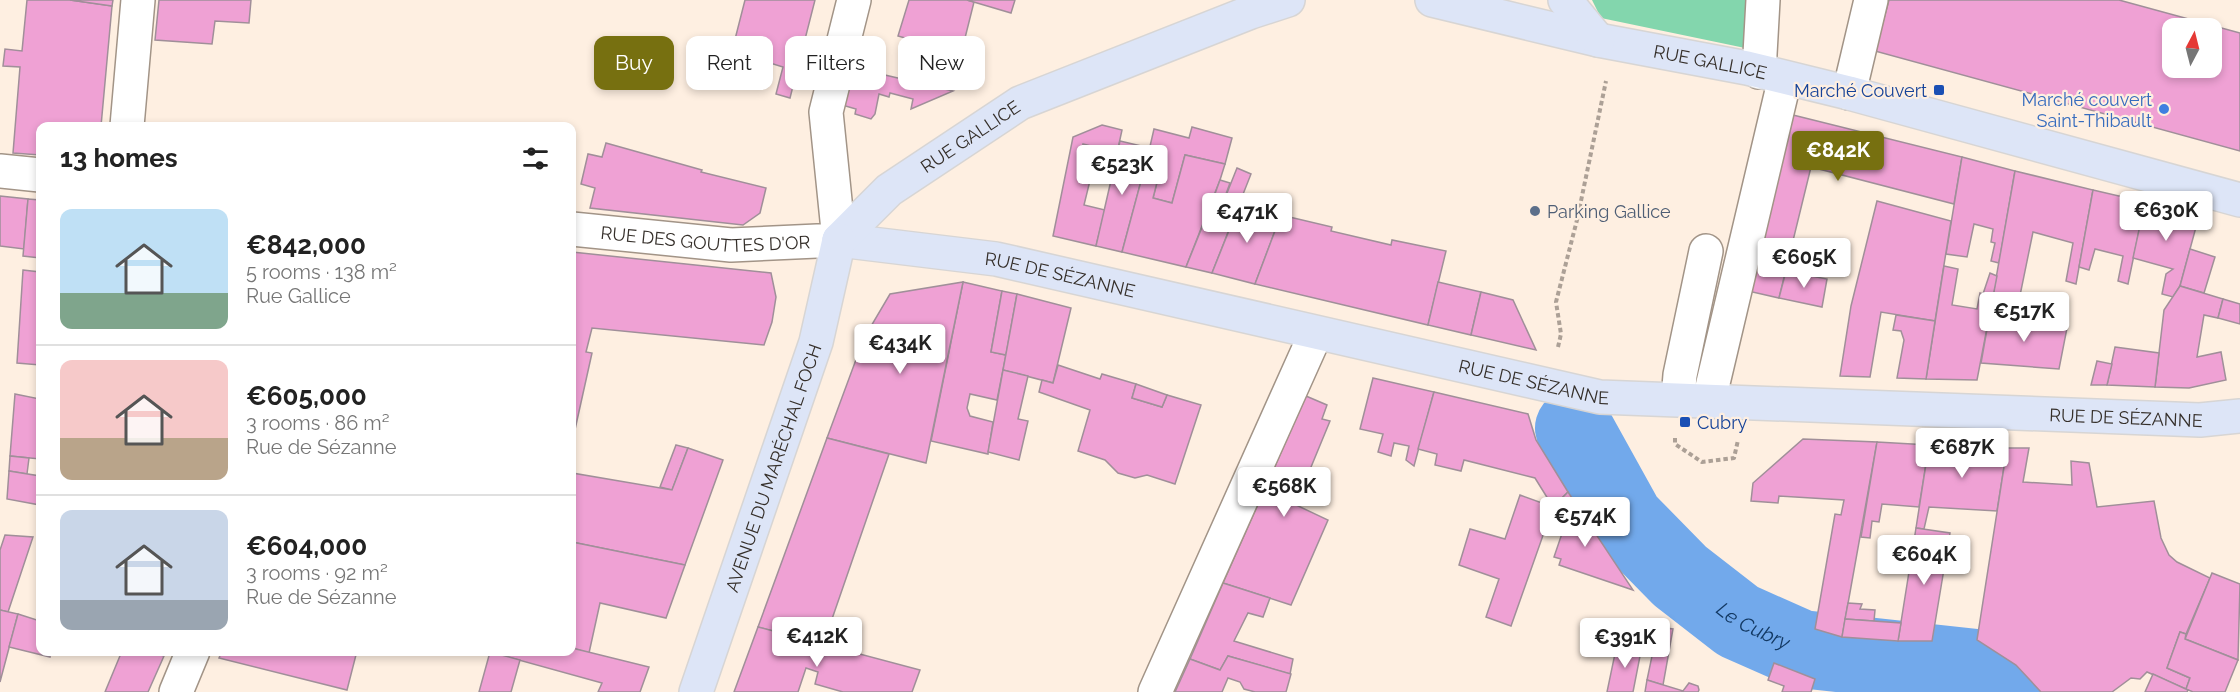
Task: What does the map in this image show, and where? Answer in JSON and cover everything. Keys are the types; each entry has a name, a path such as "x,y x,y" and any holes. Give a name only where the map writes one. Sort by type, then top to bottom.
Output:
{"main road":[{"name":"RUE GALLICE","path":"839,240 889,190 1020,104 1251,12 1288,0"},
{"name":"RUE GALLICE","path":"1432,0 1605,41 1849,93 2240,200"},
{"path":"1565,0 1605,41"},
{"name":"RUE DE SÉZANNE","path":"839,240 996,259 1600,397 2200,420 2240,416"},
{"name":"AVENUE DU MARÉCHAL FOCH","path":"696,692 816,342 839,240"}],"street":[{"path":"127,122 138,0"},
{"path":"839,240 826,112 854,0"},
{"path":"1693,400 1772,75 1763,0"},
{"path":"1849,93 1871,0"},
{"path":"0,171 36,175"},
{"name":"RUE DES GOUTTES D'OR","path":"576,229 731,246 839,240"},
{"path":"1693,400 1706,251"},
{"path":"1155,692 1316,333"},
{"path":"176,692 191,656"}],"path":[{"path":"1549,386 1561,334 1557,302 1595,136 1605,41"}],"green space":[{"path":"1592,0 1747,0 1745,48 1601,18"}],"building":[{"path":"27,0 70,0 112,6 101,122 36,122 36,155 13,153 20,67 3,66 5,49 22,51"},
{"path":"70,0 113,0 112,6"},
{"path":"159,0 251,0 249,23 215,21 212,44 155,40"},
{"path":"745,0 815,0 806,36 785,36 785,90 792,90 790,98 776,94 783,67 773,64 773,36 736,36"},
{"path":"909,0 974,2 966,36 898,36"},
{"path":"967,0 1015,0 1011,13"},
{"name":"Marché couvert Saint-Thibault","path":"1889,0 2119,0 2185,18 2162,18 2162,78 2222,78 2222,28 2240,33 2240,151 1875,51"},
{"path":"886,75 898,78 898,90 953,91 911,109 913,99 890,93 889,97 879,94 875,114 871,119 855,114 856,109 842,105 846,90 886,90"},
{"path":"1785,113 1962,157 1954,204 1811,167 1779,298 1748,291"},
{"path":"1102,125 1122,130 1117,153 1083,144 1081,152 1096,156 1084,205 1105,210 1096,246 1053,236 1073,137"},
{"path":"1192,127 1232,138 1225,164 1185,155 1172,203 1153,198 1163,159 1148,155 1154,129 1189,138"},
{"path":"1120,141 1150,148 1122,252 1096,246"},
{"path":"606,143 702,170 701,172 766,188 760,213 743,225 590,208 595,188 581,184 588,154 602,157"},
{"path":"1148,155 1163,159 1153,198 1172,203 1185,155 1225,164 1186,267 1122,252"},
{"path":"1962,157 2015,171 1999,263 1991,261 1995,243 1991,242 1993,229 1974,224 1967,257 1946,254"},
{"path":"1237,168 1251,174 1212,273 1186,267 1209,210 1219,213"},
{"path":"2015,171 2093,190 2076,284 2066,281 2073,243 2033,232 2017,310 2024,311 2023,320 1989,318"},
{"path":"1220,180 1230,183 1219,213 1209,210"},
{"path":"2093,190 2145,202 2128,284 2118,281 2123,256 2095,249 2089,270 2079,267"},
{"path":"0,196 28,199 24,249 0,246"},
{"path":"28,199 36,200 36,258 23,256"},
{"path":"1877,201 1951,221 1935,321 1881,312 1870,377 1840,376 1851,306"},
{"path":"2145,202 2199,216 2180,286 2173,297 2162,294 2166,274 2173,269 2133,258"},
{"path":"1240,203 1281,215 1255,284 1212,273"},
{"path":"1281,215 1332,227 1331,231 1391,245 1392,240 1446,251 1428,325 1255,284"},
{"path":"2190,249 2215,257 2204,293 2180,286"},
{"path":"576,252 771,273 776,297 772,322 764,345 592,328 586,352 592,353 576,425"},
{"path":"1944,266 1958,269 1952,305 1977,309 1980,293 1983,294 1990,273 1997,276 1977,380 1926,379"},
{"path":"23,270 36,272 36,365 17,363"},
{"path":"1786,271 1827,279 1822,307 1779,298"},
{"path":"963,282 1002,291 991,352 1006,355 997,400 970,394 967,408 970,416 993,422 988,454 931,441"},
{"path":"963,282 926,463 827,438 864,338 890,294"},
{"path":"1438,282 1481,292 1471,335 1428,325"},
{"path":"2180,286 2223,299 2218,318 2204,315 2197,357 2221,352 2226,380 2189,388 2155,387 2164,310"},
{"path":"1002,291 1017,294 1006,355 991,352"},
{"path":"1481,292 1513,300 1536,350 1471,335"},
{"path":"1017,294 1071,308 1053,383 1003,370"},
{"path":"2223,299 2240,304 2240,324 2218,318"},
{"path":"1896,315 1935,321 1926,379 1897,378 1904,340 1901,331 1893,330"},
{"path":"1989,318 2068,323 2059,369 1981,363"},
{"path":"2115,347 2159,353 2155,387 2107,385"},
{"path":"2097,361 2112,364 2107,385 2091,385"},
{"path":"1058,365 1100,379 1102,374 1136,384 1132,398 1162,407 1167,395 1201,405 1175,484 1147,475 1135,478 1118,473 1105,460 1078,451 1090,410 1039,392 1042,380 1053,383"},
{"path":"1003,370 1028,376 1018,419 1028,421 1019,460 988,452"},
{"path":"1373,378 1434,392 1414,466 1406,460 1409,446 1394,443 1391,456 1378,452 1383,434 1360,429"},
{"path":"1136,384 1167,395 1162,407 1132,398"},
{"path":"1434,392 1528,414 1536,440 1568,492 1553,507 1535,478 1464,460 1461,471 1435,465 1437,454 1418,449"},
{"path":"15,394 36,398 36,459 10,456"},
{"path":"1306,396 1327,405 1322,419 1330,421 1309,472 1311,473 1296,505 1328,520 1291,605 1223,583"},
{"path":"827,438 889,454 823,645 758,627"},
{"path":"1803,439 1877,442 1842,637 1815,629 1835,514 1841,515 1844,500 1779,496 1778,503 1751,501 1753,483"},
{"path":"1877,442 1929,445 1919,507 1882,504 1879,522 1872,521 1870,538 1861,537"},
{"path":"676,445 688,448 672,490 660,487"},
{"path":"1929,445 2007,448 1997,511 1929,507 1924,529 1916,528"},
{"path":"688,448 723,460 685,565 576,543 576,474 672,490"},
{"path":"2007,448 2029,448 2023,482 2072,485 2071,461 2089,463 2097,507 2154,501 2161,538 2169,555 2177,562 2210,578 2186,634 2180,632 2167,668 2190,678 2186,689 2147,672 2140,679 2131,678 2112,692 2041,692 2016,665 1977,640"},
{"path":"10,456 29,458 27,474 9,471"},
{"path":"9,471 36,475 36,504 7,499"},
{"path":"1568,492 1633,590 1559,565 1561,559 1554,557 1570,510 1564,512 1557,503"},
{"path":"1520,495 1553,507 1511,626 1486,617 1499,579 1459,565 1470,529 1505,539"},
{"path":"1916,528 1950,533 1932,641 1898,641"},
{"path":"5,535 33,537 8,612 0,610 0,550"},
{"path":"576,543 685,565 666,618 600,603 589,653 576,649"},
{"path":"2212,573 2240,584 2238,660 2185,639"},
{"path":"1223,583 1270,598 1263,617 1248,613 1234,641 1293,659 1290,674 1228,656 1220,670 1190,659"},
{"path":"1848,603 1862,604 1860,609 1875,610 1874,621 1845,619"},
{"path":"0,610 18,614 0,682"},
{"path":"18,614 36,620 36,654 9,647"},
{"path":"1845,619 1901,623 1898,641 1842,637"},
{"path":"758,627 920,670 912,692 843,692 815,684 818,672 806,668 798,692 734,692"},
{"path":"1658,627 1673,629 1663,685 1647,680"},
{"path":"2180,632 2186,634 2185,639 2238,660 2225,692 2193,692 2186,689 2190,678 2167,668"},
{"path":"1617,644 1642,646 1633,692 1607,692"},
{"path":"576,649 649,667 640,692 598,692 602,683 504,656 576,656"},
{"path":"120,656 164,656 148,692 105,692"},
{"path":"220,656 356,656 347,690 219,658"},
{"path":"489,656 505,656 520,660 511,692 479,692"},
{"path":"1228,656 1291,674 1286,692 1255,692 1244,689 1240,682 1228,678 1222,692 1175,692 1190,659 1220,670"},
{"path":"1774,663 1815,679 1811,692 1782,692 1784,686 1768,680"},
{"path":"2153,674 2188,690 2187,692 2145,692"},
{"path":"1647,680 1683,691 1689,683 1698,686 1699,690 1698,692 1645,692"}],"waterway":[{"name":"Le Cubry","path":"1574,428 1625,520 1680,576 1738,621 1801,649 1985,669 2011,692"}],"place":[{"name":"Marché Couvert","path":"1939,90"},
{"name":"Marché couvert Saint-Thibault","path":"2164,109"},
{"name":"Parking Gallice","path":"1535,211"},
{"name":"Cubry","path":"1685,422"}]}
